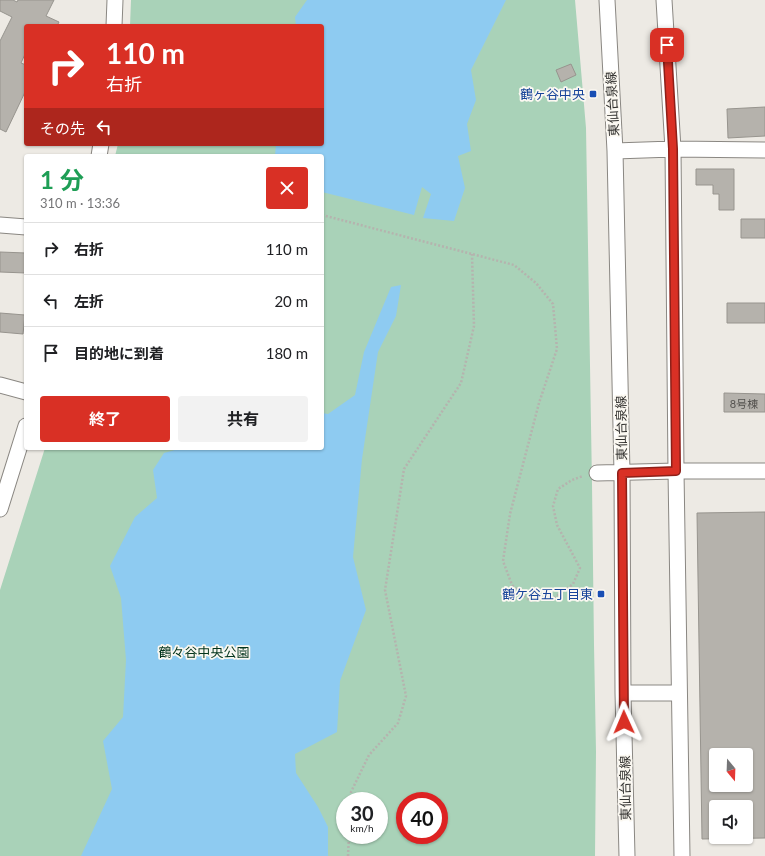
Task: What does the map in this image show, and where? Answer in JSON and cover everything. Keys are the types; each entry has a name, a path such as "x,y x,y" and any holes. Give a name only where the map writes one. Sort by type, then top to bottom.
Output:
{"street":[{"path":"114,24 115,0"},
{"name":"東仙台泉線","path":"607,0 615,151 622,473 623,693 627,856"},
{"path":"664,0 673,149 682,856"},
{"path":"615,151 673,149 765,150"},
{"path":"0,226 24,227"},
{"path":"0,385 24,391"},
{"path":"0,509 24,432"},
{"path":"597,473 765,471"},
{"path":"623,693 679,693"}],"path":[{"path":"324,216 514,265 536,283 553,304 557,349 539,403 510,514 503,561 512,585 530,601 554,598 573,584 580,568 557,525 553,506 558,489 572,480 588,474 597,473"},
{"path":"351,792 369,755 398,723 406,696 384,590 404,469 461,382 474,326 472,254"},
{"path":"348,856 349,844"}],"green space":[{"name":"鶴々谷中央公園","path":"131,0 575,0 586,128 596,752 595,856 0,856 0,590 44,450 324,450 324,154 116,154 118,146 324,146 324,24 130,24"}],"water":[{"path":"307,0 506,0 471,70 476,100 467,124 471,151 458,156 465,188 454,221 423,218 431,194 422,187 414,215 324,192 324,154 275,154 276,146 324,146 324,24 296,24 295,17"},
{"path":"401,285 396,316 378,352 362,459 353,557 366,610 340,681 337,732 295,754 296,773 318,807 328,827 328,856 81,856 112,789 103,741 123,717 126,660 121,598 110,566 135,517 157,498 153,470 164,453 175,450 324,450 324,413 328,414 355,395 364,352 391,287"}],"building":[{"path":"0,0 13,0 17,2 18,0 54,0 46,16 59,22 58,24 24,24 24,56 21,63 24,64 24,94 6,132 0,129 0,41 12,17 0,11"},
{"path":"571,64 576,75 561,82 556,70"},
{"path":"765,107 765,136 728,138 727,109"},
{"path":"696,169 734,169 734,210 719,210 719,194 713,194 713,185 696,185"},
{"path":"741,219 765,219 765,238 741,238"},
{"path":"0,252 24,253 24,273 0,272"},
{"path":"727,303 765,303 765,323 727,323"},
{"path":"0,313 24,315 23,334 0,332"},
{"path":"724,393 765,394 765,412 724,412"},
{"path":"765,512 765,838 753,838 753,800 709,800 709,839 702,839 697,513"}],"place":[{"name":"鶴ヶ谷中央","path":"593,94"},
{"name":"鶴ケ谷五丁目東","path":"601,594"}],"route":[{"path":"624,722 622,473 676,471 673,149 667,45"}]}
